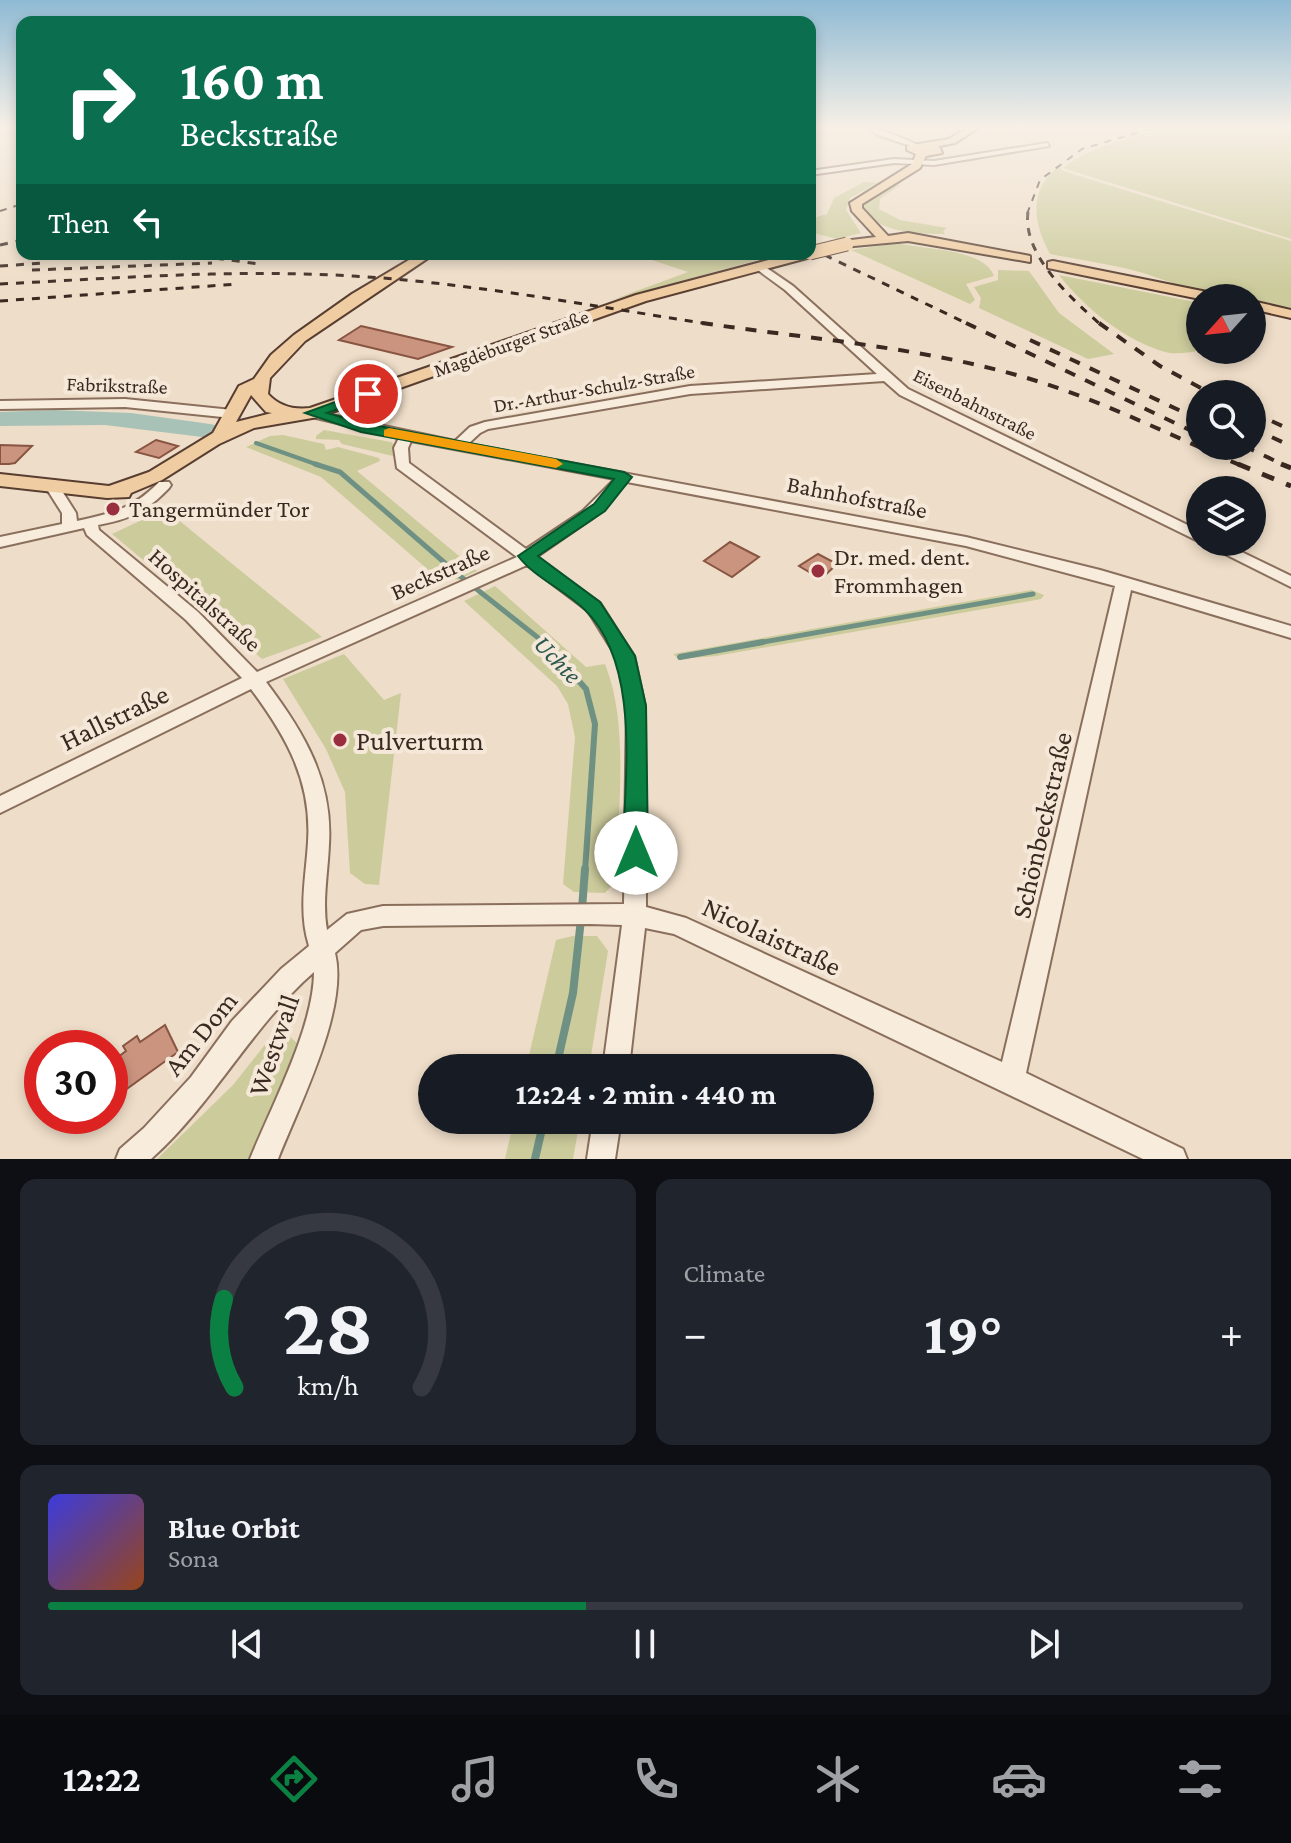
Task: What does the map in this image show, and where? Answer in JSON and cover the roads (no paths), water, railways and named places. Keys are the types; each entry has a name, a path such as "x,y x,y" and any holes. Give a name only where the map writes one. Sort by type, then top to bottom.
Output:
{"main road":[{"path":"884,180 856,203 856,209 884,238"},
{"name":"Magdeburger Straße","path":"816,251 884,238 932,240 1025,259"},
{"path":"312,413 272,408 259,395 290,345 419,260"},
{"name":"Magdeburger Straße","path":"153,485 220,436 254,422 312,413 625,303 781,260"},
{"path":"1053,265 1186,292"},
{"path":"1266,308 1291,314"},
{"path":"220,436 245,390 266,384"},
{"path":"0,480 50,483 107,492 153,485 234,439 312,413"}],"street":[{"name":"Eisenbahnstraße","path":"758,266 807,304 911,396 1186,530"},
{"name":"Dr.-Arthur-Schulz-Straße","path":"459,445 471,433 485,426 681,391 886,377"},
{"name":"Fabrikstraße","path":"0,405 125,403 232,414"},
{"name":"Bahnhofstraße","path":"312,413 338,422 407,436 966,542 1124,583 1291,632"},
{"path":"407,436 401,448 402,465 599,612 620,645 631,672 636,726 617,1054"},
{"name":"Beckstraße","path":"254,680 487,578 527,556 600,507 624,477"},
{"path":"50,483 69,513 70,528"},
{"path":"90,524 125,510 153,485"},
{"path":"0,542 90,524 136,510 153,485"},
{"name":"Hospitalstraße","path":"90,524 92,532 216,638 254,680 299,747 316,791 320,841 314,916 321,948"},
{"path":"1238,556 1291,582"},
{"name":"Schönbeckstraße","path":"1011,1080 1124,583"},
{"name":"Hallstraße","path":"0,805 254,680"},
{"name":"Nicolaistraße","path":"321,948 355,921 365,918 623,915 678,925 1173,1159"},
{"name":"Am Dom","path":"130,1159 154,1138 200,1086 265,1003 321,948"},
{"name":"Westwall","path":"264,1159 318,1024 326,979 321,948"},
{"path":"601,1159 605,1134"}],"waterway":[{"name":"Uchte","path":"0,419 105,418 210,431"},
{"name":"Uchte","path":"256,443 319,465"},
{"name":"Uchte","path":"319,465 340,472 460,576 545,643"},
{"path":"752,644 1033,594"},
{"path":"680,657 763,642"},
{"name":"Uchte","path":"545,643 586,689 595,724 585,871"},
{"name":"Uchte","path":"582,909 585,869"},
{"name":"Uchte","path":"559,1054 573,993 581,919"},
{"name":"Uchte","path":"535,1159 541,1134"}],"railway":[{"path":"1027,214 1040,180"},
{"path":"0,211 16,206"},
{"path":"1028,212 1028,228 1041,260 1051,275 1101,325"},
{"path":"0,245 16,241"},
{"path":"816,251 970,325"},
{"path":"230,260 259,264"},
{"path":"0,266 44,263"},
{"path":"32,270 212,263"},
{"path":"0,284 221,274 353,276 489,290 710,324"},
{"path":"0,301 238,284"},
{"path":"702,323 710,324"},
{"path":"966,323 1186,428"},
{"path":"1099,323 1160,366 1186,380"},
{"path":"710,324 907,351 987,367 1082,397 1242,466"},
{"path":"710,324 716,325"},
{"path":"1030,340 1186,413"},
{"path":"1266,418 1291,430"},
{"path":"1266,434 1291,446"},
{"path":"1266,456 1286,466"},
{"path":"1238,464 1291,486"},
{"path":"1281,464 1286,466"},
{"path":"1286,466 1291,468"}],"place":[{"name":"Tangermünder Tor","path":"113,509"},
{"name":"Dr. med. dent. Frommhagen","path":"818,571"},
{"name":"Pulverturm","path":"340,740"}]}
